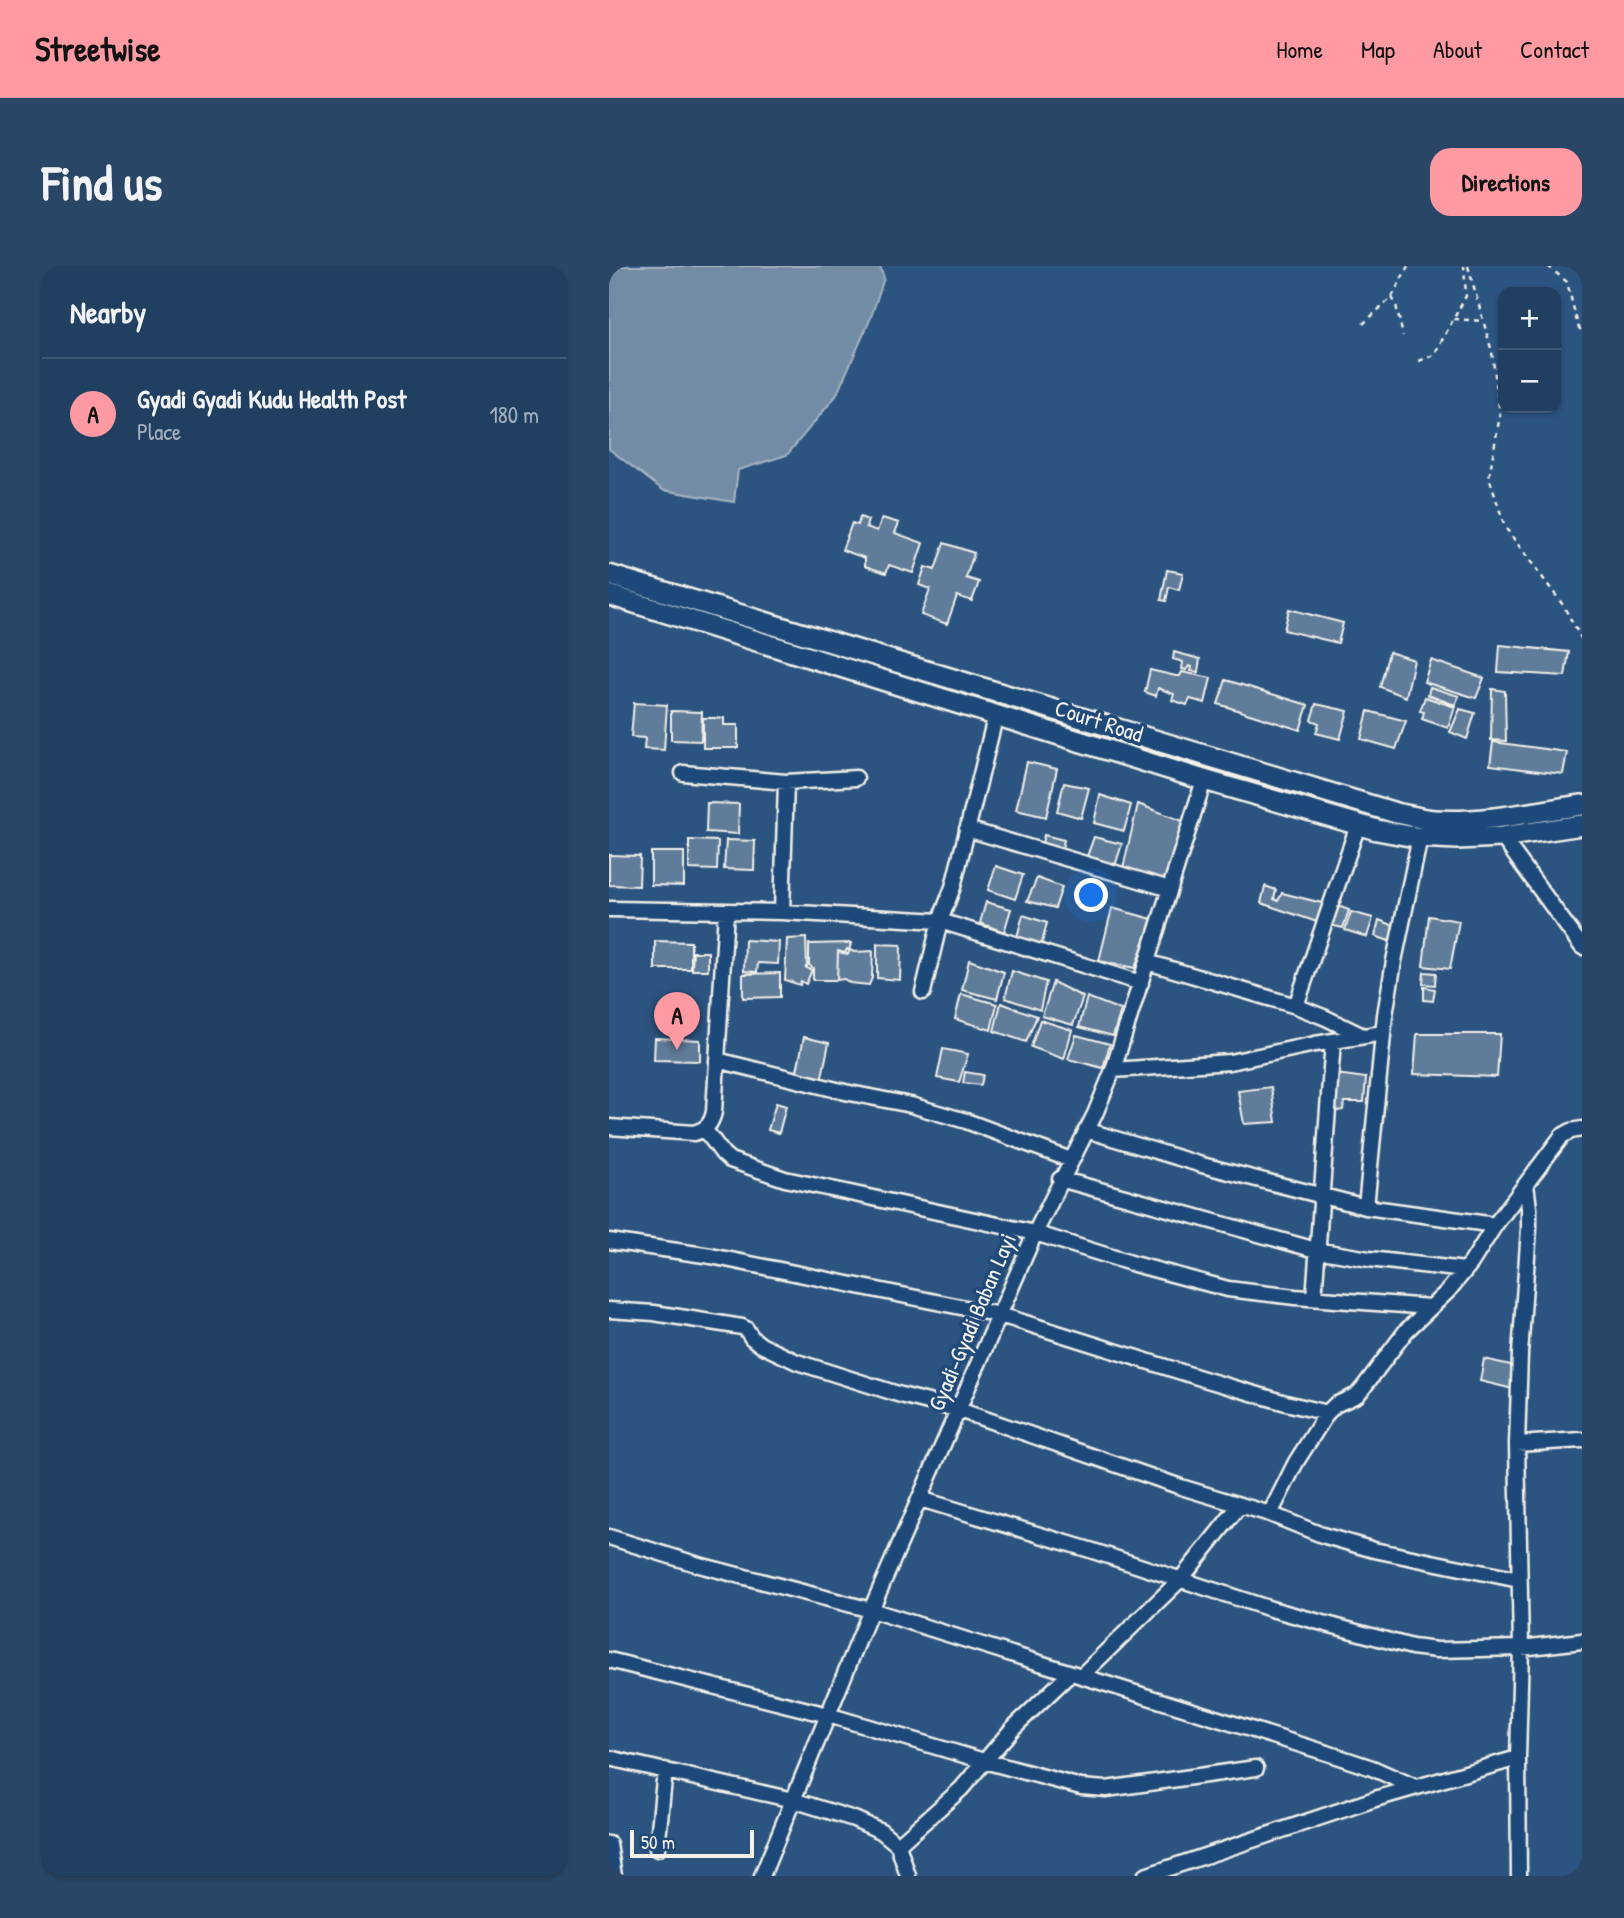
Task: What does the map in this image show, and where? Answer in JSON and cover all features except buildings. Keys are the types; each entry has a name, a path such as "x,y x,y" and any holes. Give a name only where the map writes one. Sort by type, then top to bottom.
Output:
{"main road":[{"name":"Court Road","path":"609,575 1396,813 1433,820 1466,820 1582,805"},
{"name":"Court Road","path":"609,595 1204,780 1377,830 1420,837 1457,839 1502,837 1582,825"}],"street":[{"path":"923,992 940,921 953,887 996,714"},
{"path":"683,773 786,782 856,778"},
{"name":"Gyadi-Gyadi Baban Layi","path":"762,1876 871,1610 1035,1233 1114,1070 1204,780"},
{"path":"782,912 786,782"},
{"path":"1296,1006 1358,825"},
{"path":"967,829 1170,889"},
{"path":"1366,1207 1383,1032 1394,961 1420,837"},
{"path":"1502,837 1582,947"},
{"path":"609,909 782,912 940,921 1140,983"},
{"path":"609,1127 694,1133 705,1130 712,1121 726,911"},
{"path":"1147,962 1296,1006 1363,1036"},
{"path":"1114,1070 1230,1062 1383,1032"},
{"path":"1314,1298 1333,1041"},
{"path":"717,1060 845,1092 911,1105 966,1121 1071,1160"},
{"path":"1269,1514 1296,1462 1328,1413 1335,1405 1357,1395 1406,1332 1448,1291 1562,1136 1582,1129"},
{"path":"705,1130 730,1160 785,1179 1035,1233 1133,1264 1228,1289 1430,1307"},
{"path":"1086,1130 1202,1165 1366,1207 1495,1225"},
{"path":"1061,1179 1317,1250 1465,1270"},
{"path":"1519,1876 1521,1648 1517,1444 1529,1229 1526,1184"},
{"path":"609,1241 711,1256 1000,1315 1207,1380 1328,1413"},
{"path":"609,1310 654,1313 746,1329 761,1345 797,1362 959,1410 1181,1487 1269,1514 1322,1535 1374,1550 1519,1580"},
{"path":"1517,1444 1582,1440"},
{"path":"920,1499 1181,1578 1271,1609 1412,1647 1437,1650 1521,1648 1582,1641"},
{"path":"898,1845 961,1789 1013,1728 1076,1675 1181,1578 1240,1505"},
{"path":"609,1537 699,1565 871,1610 1330,1754 1372,1768 1415,1787"},
{"path":"609,1660 828,1715 1069,1784 1106,1789 1256,1768"},
{"path":"609,1758 793,1800 854,1819 881,1831 898,1845 908,1876"},
{"path":"1145,1876 1375,1799 1518,1758"},
{"path":"657,1849 665,1770"},
{"path":"609,1844 614,1876"}],"path":[{"path":"1363,324 1392,297 1408,266"},
{"path":"1419,361 1434,355 1466,296 1466,266"},
{"path":"1466,266 1492,352 1500,415 1489,477 1505,527 1563,606 1582,640"},
{"path":"1548,266 1567,282 1578,326 1582,332"},
{"path":"1392,297 1403,336"},
{"path":"1454,319 1484,321"}],"water":[{"path":"609,266 880,266 884,278 870,320 836,396 787,455 738,470 734,502 663,490 609,449"}],"place":[{"name":"Gyadi Gyadi Kudu Health Post","path":"677,1050"}]}
